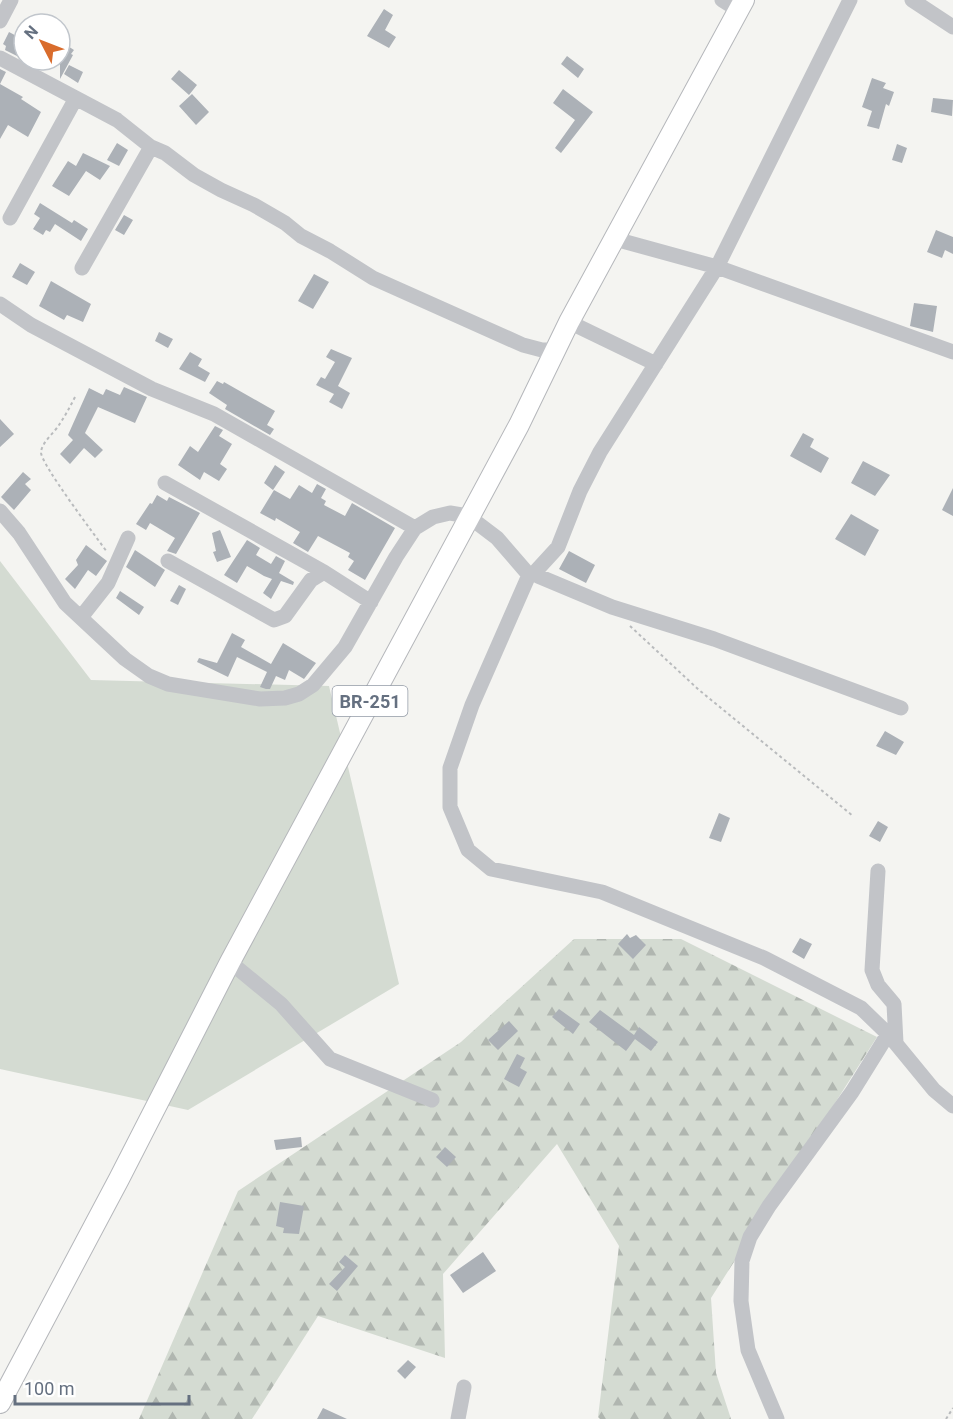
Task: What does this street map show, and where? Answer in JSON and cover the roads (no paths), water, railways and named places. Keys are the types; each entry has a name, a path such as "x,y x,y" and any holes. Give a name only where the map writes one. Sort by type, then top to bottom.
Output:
{"main road":[{"name":"BR-251","path":"0,1404 230,962 519,425 569,322 615,239 735,3"}],"street":[{"path":"0,21 11,0"},
{"path":"850,0 717,267 600,452 580,490 558,547 533,573 472,705 450,768 450,807 468,850 491,869 602,892 764,958 861,1008 892,1039 934,1090 953,1106"},
{"path":"912,0 953,27"},
{"path":"0,58 117,120 150,147 165,153 194,175 271,215 301,236 330,250 373,278 523,345 542,350 557,350"},
{"path":"10,218 76,98"},
{"path":"82,268 150,147"},
{"path":"615,239 717,267 953,352"},
{"path":"0,304 31,325 152,389 214,414 415,528"},
{"path":"569,322 656,364"},
{"path":"165,483 324,572 370,602"},
{"path":"0,511 19,533 65,603 82,616 101,638 125,659 149,676 168,684 260,699 285,698 299,694 313,685 328,668 357,627 415,528 434,517 450,513 468,516 497,538 538,576 612,607 714,639 901,708"},
{"path":"82,616 108,583 128,538"},
{"path":"168,561 274,621 285,616 311,580 324,572"},
{"path":"777,1419 747,1350 741,1301 742,1261 750,1237 769,1206 892,1039 894,1004 878,985 872,970 878,871"},
{"path":"230,962 281,1004 330,1059 432,1100"},
{"path":"458,1419 464,1387"}]}
